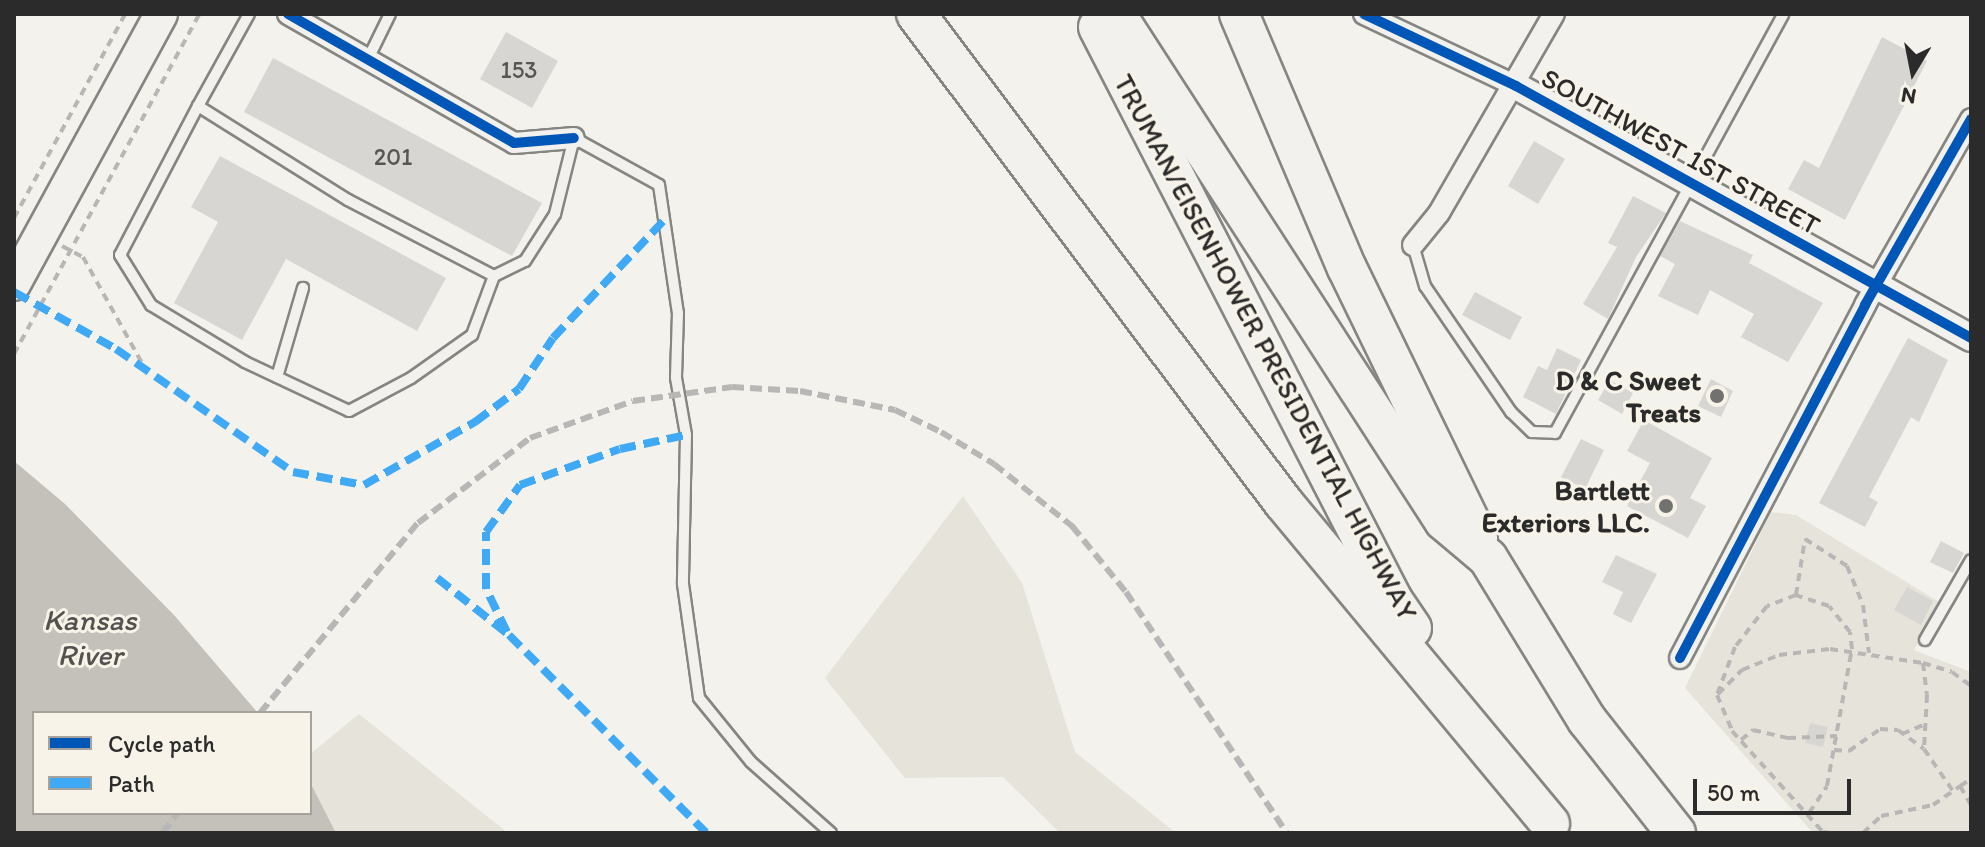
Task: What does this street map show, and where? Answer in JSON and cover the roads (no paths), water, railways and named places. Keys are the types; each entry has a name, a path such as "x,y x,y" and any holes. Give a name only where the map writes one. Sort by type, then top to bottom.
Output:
{"highway":[{"path":"916,14 1283,502 1553,828"},
{"name":"TRUMAN/EISENHOWER PRESIDENTIAL HIGHWAY","path":"1091,14 1393,600 1553,828"},
{"name":"TRUMAN/EISENHOWER PRESIDENTIAL HIGHWAY","path":"1116,14 1444,521 1488,558 1587,720 1676,833"},
{"path":"1239,14 1347,268 1488,558"}],"main road":[{"path":"14,284 161,14"}],"street":[{"path":"288,14 514,143 574,138"},
{"name":"SOUTHWEST 1ST STREET","path":"1364,14 1516,86 1971,338"},
{"path":"1413,245 1439,213 1516,86 1554,14"},
{"path":"1680,658 1877,288 1971,119"}],"lane":[{"path":"249,14 120,255 151,305 277,377 349,411 411,378 472,335 494,276 525,261 555,214 574,138 659,185 678,313 676,378 686,435 683,584 699,698 751,762 831,833"},
{"path":"367,61 390,14"},
{"path":"1413,245 1425,286 1511,412 1527,429 1548,435 1561,423 1783,14"},
{"path":"198,106 348,200 494,276"},
{"path":"277,377 303,288"},
{"path":"1925,640 1971,560"}],"water":[{"name":"Kansas River","path":"14,461 65,504 174,615 256,711 32,711 32,815 312,815 312,786 336,833 14,833"}],"railway":[{"path":"262,711 418,523 530,438 633,401 732,387 800,391 895,410 941,432 994,464 1072,526 1126,592 1287,833"},
{"path":"162,833 176,815"}],"place":[{"name":"D & C Sweet Treats","path":"1717,396"},
{"name":"Bartlett Exteriors LLC.","path":"1666,506"}]}
